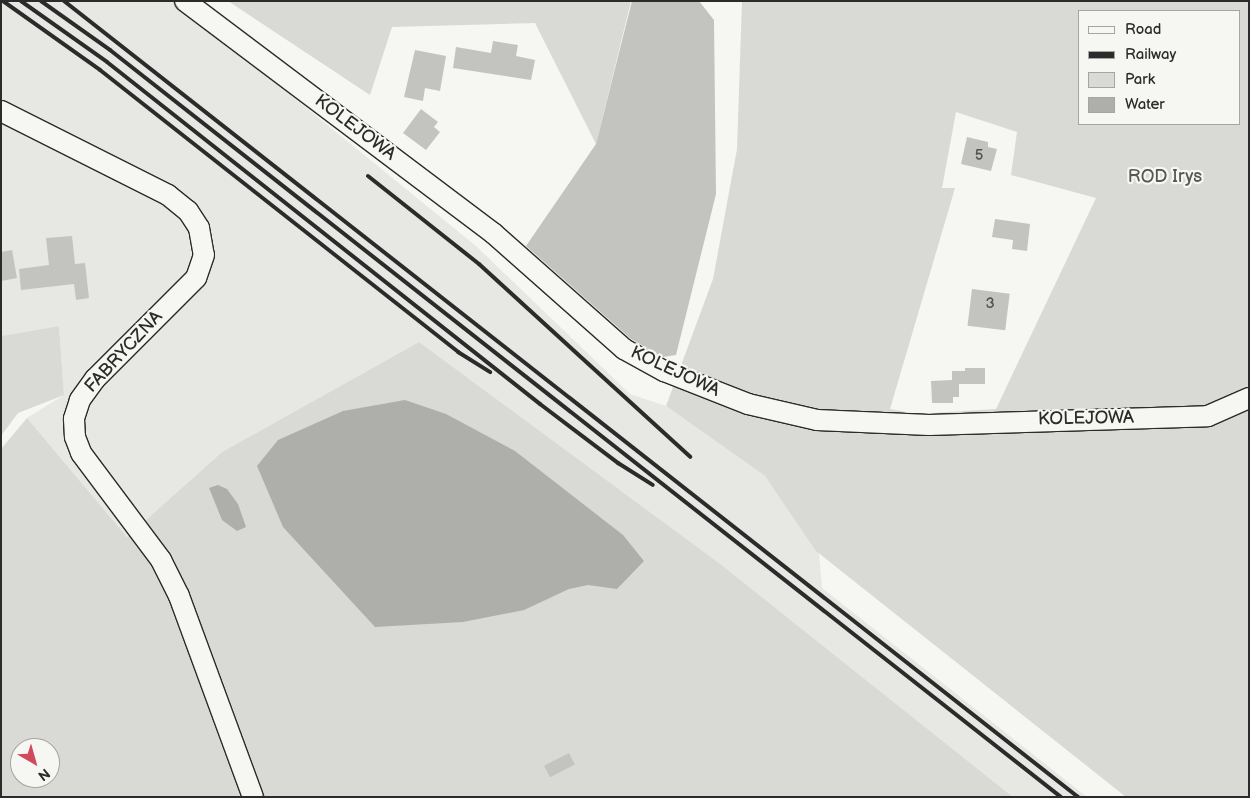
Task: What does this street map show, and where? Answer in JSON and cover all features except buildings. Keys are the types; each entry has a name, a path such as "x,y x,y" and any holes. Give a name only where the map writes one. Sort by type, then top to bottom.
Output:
{"street":[{"name":"KOLEJOWA","path":"185,1 493,233 624,349 664,371 748,404 817,420 929,425 1208,416 1249,398"},
{"name":"FABRYCZNA","path":"1,111 168,195 180,203 199,228 204,255 196,278 90,386 80,400 74,419 75,437 82,453 161,560 180,596 253,797"}],"shaded area":[{"path":"1,1 174,1 476,246 630,394 666,406 765,476 819,553 822,588 1087,797 1013,797 719,563 419,342 222,452 127,537 27,418 64,395 59,326 1,336"}],"green space":[{"path":"228,1 631,1 596,144 535,23 392,27 370,95"},
{"name":"ROD Irys","path":"742,1 1249,1 1249,797 1126,797 816,551 765,476 666,406 713,279 737,149","holes":["956,112 1017,132 1011,175 1096,198 996,409 917,414 890,409 955,188 942,188"]},
{"path":"59,326 64,395 18,413 1,436 1,336"},
{"path":"419,342 719,563 1013,797 1,797 1,449 27,418 127,537 222,452"}],"water":[{"path":"405,400 446,414 515,451 623,535 644,561 617,589 588,585 569,589 524,610 463,622 375,627 283,527 257,466 278,440 343,411"},
{"path":"218,485 227,489 238,504 246,527 237,531 222,520 209,488"}],"railway":[{"path":"3,1 100,70 458,352 490,372"},
{"path":"21,1 107,62 540,404 618,463 653,485"},
{"path":"41,1 110,50 1061,797"},
{"path":"64,1 1078,797"},
{"path":"368,176 479,264 690,457"}]}
